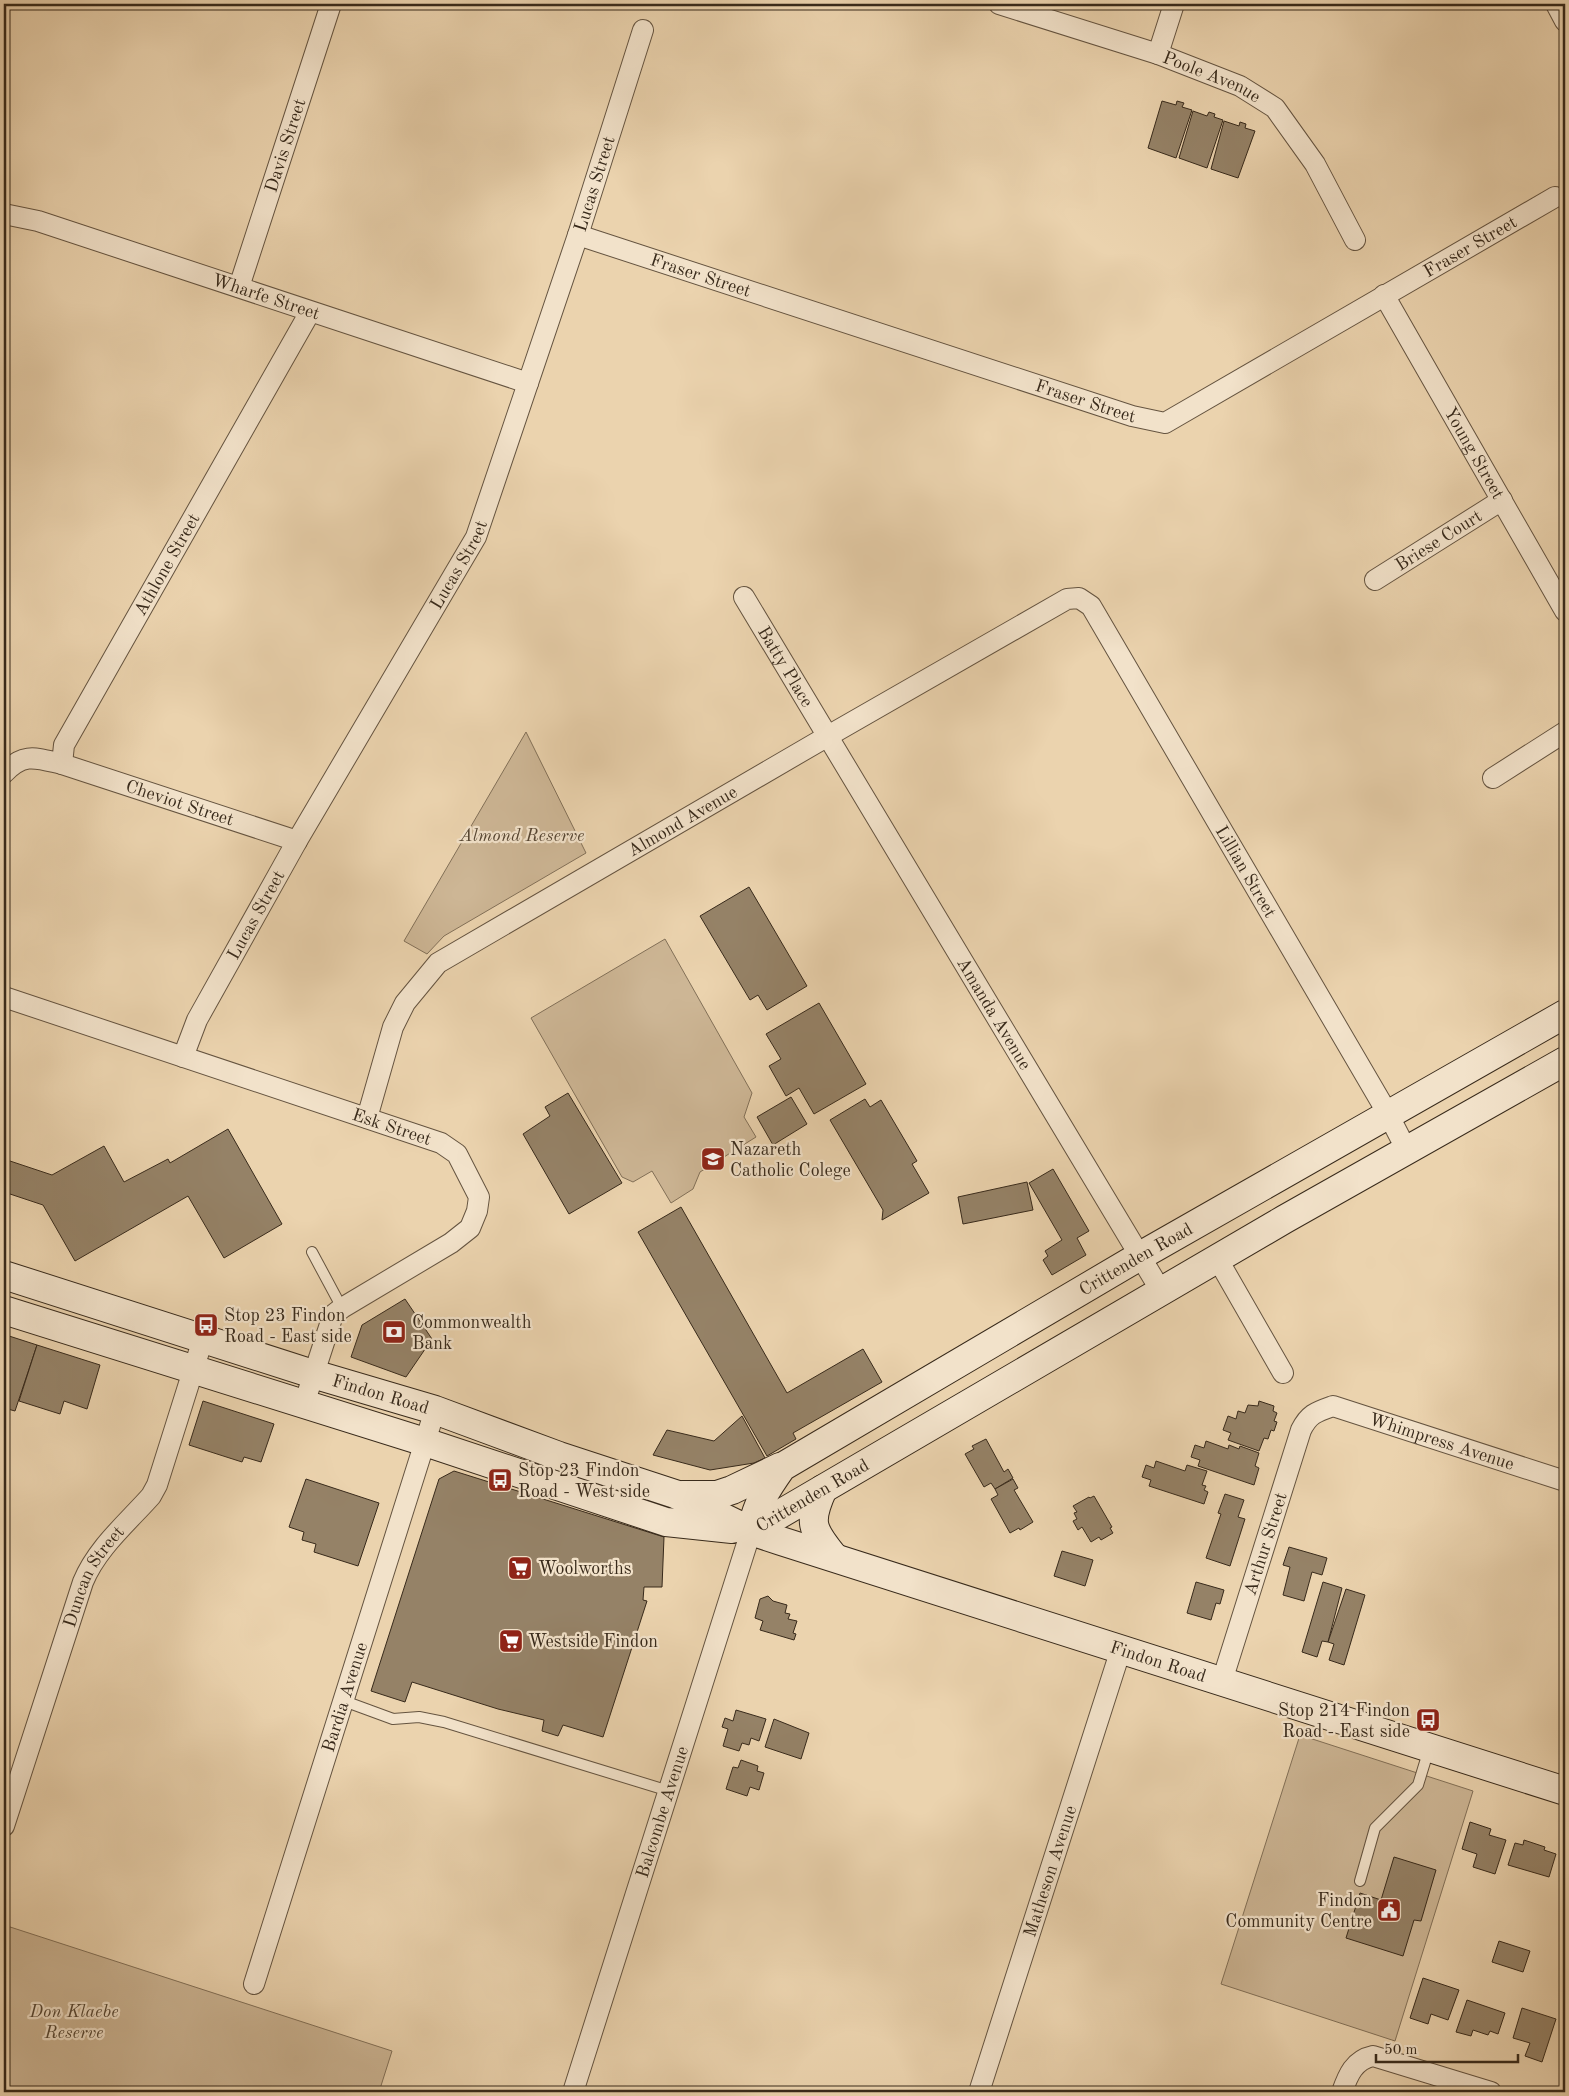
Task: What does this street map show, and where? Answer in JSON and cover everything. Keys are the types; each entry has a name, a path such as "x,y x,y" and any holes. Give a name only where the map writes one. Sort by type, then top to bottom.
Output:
{"main road":[{"name":"Crittenden Road","path":"751,1531 762,1494 782,1467 1140,1256 1565,1014"},
{"name":"Crittenden Road","path":"751,1531 1217,1258 1406,1149 1565,1061"},
{"name":"Findon Road","path":"4,1275 313,1374 435,1410 559,1456 677,1494 751,1531 1565,1791"},
{"name":"Findon Road","path":"4,1310 194,1368 666,1522 751,1531"},
{"path":"527,1476 559,1456"},
{"path":"677,1494 717,1495 782,1467"},
{"path":"824,1489 814,1510 813,1521 817,1534 834,1557"}],"street":[{"name":"Davis Street","path":"239,287 331,4"},
{"name":"Poole Avenue","path":"999,4 1158,54 1240,86 1275,108 1315,164 1355,240"},
{"path":"1158,54 1174,4"},
{"path":"1556,4 1565,20"},
{"name":"Lucas Street","path":"183,1057 197,1020 297,841 476,537 578,234 643,30"},
{"name":"Fraser Street","path":"578,234 1132,416 1165,423 1191,410 1384,295 1555,197"},
{"name":"Wharfe Street","path":"4,214 38,221 528,383"},
{"name":"Young Street","path":"1384,295 1565,611"},
{"name":"Athlone Street","path":"62,764 64,745 310,312"},
{"name":"Briese Court","path":"1375,580 1502,500"},
{"name":"Batty Place","path":"744,597 828,736"},
{"name":"Almond Avenue","path":"367,1118 393,1027 405,1003 438,962 1067,599 1079,598"},
{"name":"Lillian Street","path":"1079,598 1091,606 1388,1114 1406,1149"},
{"path":"1493,778 1565,732"},
{"name":"Amanda Avenue","path":"828,736 1161,1291"},
{"path":"4,773 14,762 31,756 62,764"},
{"name":"Cheviot Street","path":"62,764 297,841"},
{"name":"Esk Street","path":"4,997 441,1143 457,1154 479,1197 477,1212 470,1228 451,1243 342,1308 333,1316 304,1404"},
{"path":"1217,1258 1283,1373"},
{"name":"Duncan Street","path":"4,1826 89,1566 151,1496 157,1485 203,1339"},
{"name":"Whimpress Avenue","path":"1317,1411 1333,1406 1565,1481"},
{"name":"Bardia Avenue","path":"254,1984 435,1410"},
{"name":"Arthur Street","path":"1222,1681 1301,1430 1307,1418 1317,1411"},
{"name":"Balcombe Avenue","path":"573,2092 751,1531"},
{"name":"Matheson Avenue","path":"978,2092 1121,1649"},
{"path":"1342,2092 1353,2067 1362,2058 1373,2056 1491,2092"}],"lane":[{"path":"312,1252 342,1308"},
{"path":"344,1702 393,1719 419,1718 444,1722 669,1791"},
{"path":"1360,1881 1375,1828 1418,1785 1430,1748"}],"green space":[{"name":"Almond Reserve","path":"526,732 586,853 444,936 427,954 404,941"},
{"path":"665,939 752,1093 744,1117 756,1137 700,1172 693,1189 671,1203 652,1171 633,1182 622,1177 531,1018"},
{"path":"1300,1735 1473,1791 1395,2041 1221,1984"},
{"name":"Don Klaebe Reserve","path":"4,1925 392,2051 379,2092 4,2092"}],"building":[{"path":"1162,101 1176,105 1177,101 1184,103 1182,107 1192,110 1176,158 1148,148"},
{"path":"1193,111 1207,116 1209,112 1215,114 1214,117 1223,120 1207,168 1179,158"},
{"path":"1224,121 1239,126 1240,122 1246,124 1245,128 1255,131 1238,178 1211,169"},
{"path":"749,887 807,986 767,1010 758,995 750,1000 700,916"},
{"path":"819,1003 866,1084 814,1114 799,1088 786,1096 769,1066 781,1059 766,1034"},
{"path":"568,1093 622,1183 569,1214 523,1134 550,1116 545,1107"},
{"path":"791,1097 807,1124 773,1145 757,1117"},
{"path":"865,1099 870,1107 881,1100 917,1161 912,1164 929,1193 882,1220 883,1210 830,1120"},
{"path":"228,1129 282,1224 224,1258 188,1196 75,1261 43,1205 4,1192 4,1159 52,1175 104,1146 124,1182 168,1159 170,1163"},
{"path":"1053,1169 1089,1231 1077,1238 1086,1255 1052,1275 1043,1260 1048,1256 1045,1251 1062,1240 1029,1183"},
{"path":"1027,1182 1033,1210 963,1224 958,1197"},
{"path":"681,1207 787,1393 863,1349 882,1382 793,1433 796,1439 767,1456 638,1232"},
{"name":"Commonwealth Bank","path":"405,1299 432,1339 406,1377 351,1357 362,1325"},
{"path":"6,1335 37,1345 15,1411 4,1408 4,1342"},
{"path":"37,1345 100,1365 87,1409 64,1401 60,1414 19,1401"},
{"path":"203,1401 274,1424 261,1462 244,1457 242,1462 189,1445"},
{"path":"1259,1401 1274,1406 1273,1411 1277,1413 1274,1421 1277,1422 1274,1431 1271,1430 1268,1439 1264,1438 1259,1451 1228,1440 1231,1433 1223,1430 1228,1416 1236,1419 1238,1411 1245,1413 1248,1405 1258,1406"},
{"path":"742,1416 765,1458 754,1463 710,1470 653,1455 667,1430 714,1441"},
{"path":"986,1439 1004,1472 1008,1469 1013,1478 995,1489 991,1483 984,1487 965,1454 974,1449 972,1446"},
{"path":"1206,1441 1228,1449 1229,1445 1239,1449 1240,1446 1259,1453 1255,1466 1259,1468 1254,1485 1198,1466 1200,1460 1191,1457 1195,1445 1204,1448"},
{"path":"1156,1461 1185,1471 1187,1465 1207,1471 1202,1485 1206,1486 1204,1490 1208,1492 1204,1504 1149,1486 1151,1480 1142,1477 1146,1465 1154,1468"},
{"name":"Westside Findon","path":"454,1471 664,1537 662,1587 644,1587 643,1600 647,1601 603,1737 563,1725 558,1736 542,1731 544,1720 498,1709 412,1682 405,1702 371,1691 439,1479"},
{"path":"306,1479 379,1503 358,1566 314,1552 316,1544 302,1540 304,1532 289,1527"},
{"path":"1013,1479 1018,1488 1014,1490 1033,1522 1020,1530 1019,1528 1010,1533 991,1499 998,1495 995,1489"},
{"path":"1225,1494 1244,1500 1238,1517 1245,1519 1230,1566 1206,1558 1221,1514 1218,1513"},
{"path":"1094,1496 1112,1527 1110,1528 1113,1533 1101,1540 1099,1537 1091,1542 1082,1527 1078,1530 1073,1521 1077,1519 1074,1513 1077,1512 1073,1506"},
{"path":"1289,1547 1327,1558 1322,1575 1312,1572 1304,1601 1283,1595 1290,1567 1283,1565"},
{"path":"1062,1551 1093,1560 1085,1586 1054,1576"},
{"path":"1196,1582 1224,1590 1220,1604 1216,1603 1211,1620 1187,1613"},
{"path":"1323,1582 1342,1588 1328,1642 1322,1641 1317,1657 1302,1652"},
{"path":"1346,1589 1365,1595 1344,1665 1329,1660 1334,1644 1328,1642"},
{"path":"768,1596 773,1601 787,1605 785,1613 790,1614 788,1619 797,1621 793,1633 796,1634 794,1640 760,1630 763,1621 755,1618 760,1599"},
{"path":"736,1710 766,1719 759,1741 751,1738 749,1745 742,1743 739,1751 723,1746 728,1729 722,1727 725,1718 733,1721"},
{"path":"774,1719 809,1733 801,1759 765,1747"},
{"path":"741,1760 758,1766 757,1771 764,1773 759,1790 750,1787 747,1796 726,1789 733,1767 738,1768"},
{"path":"1470,1822 1491,1829 1489,1835 1506,1840 1495,1874 1473,1867 1477,1854 1462,1849"},
{"path":"1524,1840 1545,1847 1544,1850 1556,1854 1549,1877 1508,1865 1515,1843 1523,1845"},
{"name":"Findon Community Centre","path":"1394,1857 1436,1870 1421,1921 1414,1920 1403,1956 1346,1938 1360,1893 1381,1900"},
{"path":"1499,1941 1530,1951 1523,1972 1492,1962"},
{"path":"1423,1978 1459,1990 1448,2020 1431,2014 1428,2024 1410,2018"},
{"path":"1467,2000 1505,2013 1498,2034 1490,2031 1488,2035 1473,2030 1471,2036 1456,2032"},
{"path":"1522,2008 1556,2019 1542,2062 1525,2056 1530,2043 1513,2038"}],"place":[{"name":"Nazareth Catholic Colege","path":"713,1159"},
{"name":"Stop 23 Findon Road - East side","path":"206,1325"},
{"name":"Commonwealth Bank","path":"394,1332"},
{"name":"Stop 23 Findon Road - West side","path":"500,1480"},
{"name":"Woolworths","path":"520,1568"},
{"name":"Westside Findon","path":"511,1641"},
{"name":"Stop 214 Findon Road - East side","path":"1428,1720"},
{"name":"Findon Community Centre","path":"1389,1910"}]}
